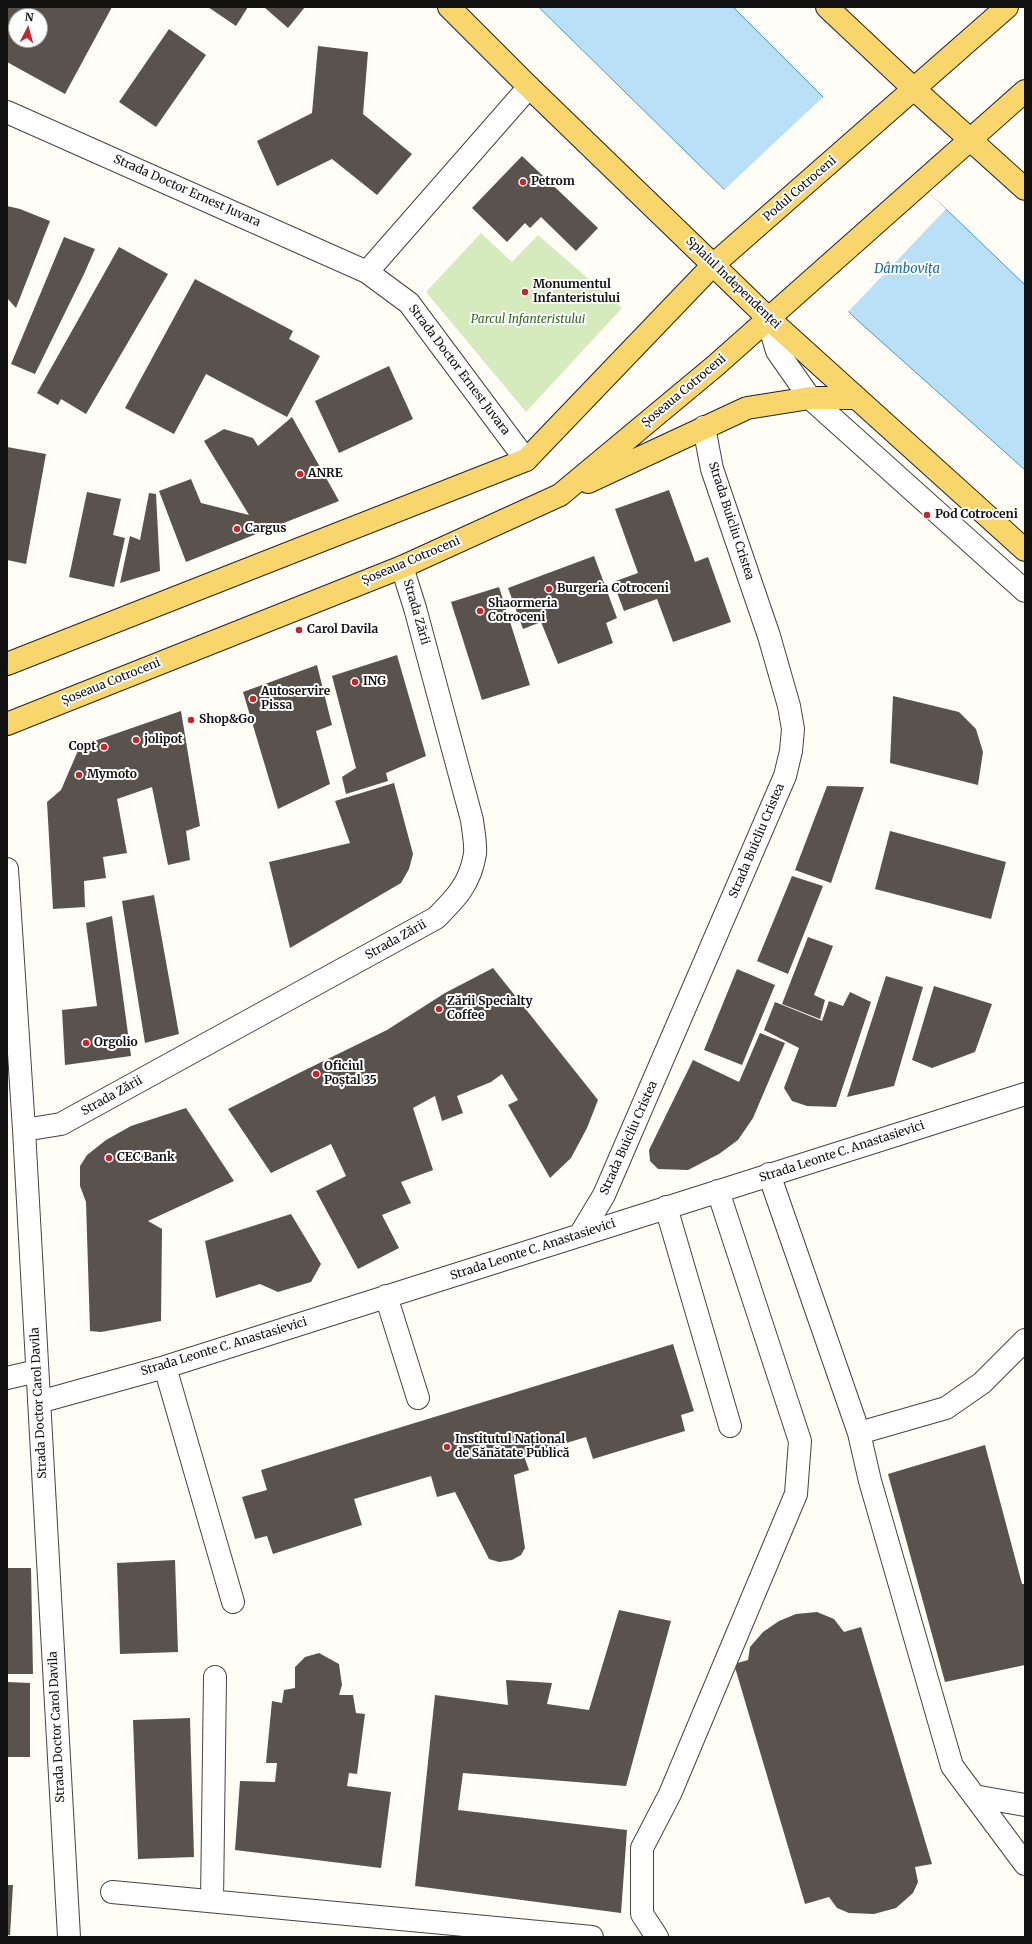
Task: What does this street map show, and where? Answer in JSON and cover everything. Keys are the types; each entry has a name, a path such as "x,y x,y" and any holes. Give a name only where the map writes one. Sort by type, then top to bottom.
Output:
{"main road":[{"name":"Splaiul Independenței","path":"449,7 529,87 768,317 1025,550"},
{"path":"827,7 914,89 1025,189"},
{"name":"Podul Cotroceni","path":"713,265 1007,7"},
{"path":"970,140 1025,91"},
{"name":"Șoseaua Cotroceni","path":"7,724 402,567 560,495 715,366 768,317 970,140"},
{"path":"7,664 526,460 713,265"},
{"path":"560,495 747,408 810,398 857,398"}],"street":[{"path":"366,272 529,87"},
{"name":"Strada Doctor Ernest Juvara","path":"7,112 366,272 409,303 526,460"},
{"path":"768,317 778,351 810,398 1025,591"},
{"name":"Strada Buicliu Cristea","path":"580,1235 607,1188 785,776 791,751 793,729 789,706 770,636 712,469 704,427"},
{"name":"Strada Zării","path":"24,1130 61,1124 436,918 458,896 468,878 475,853 472,820 415,608 402,567"},
{"name":"Strada Doctor Carol Davila","path":"7,869 10,939 24,1130 69,1937"},
{"name":"Strada Leonte C. Anastasievici","path":"39,1402 165,1367 769,1174 1025,1094"},
{"path":"769,1174 859,1434 872,1489 952,1766 1025,1864"},
{"path":"657,1937 642,1914 642,1848 670,1794 796,1494 798,1471 800,1441 718,1191"},
{"path":"666,1207 730,1426"},
{"path":"386,1296 418,1398"},
{"path":"859,1434 946,1408 982,1383 1025,1340"},
{"path":"165,1367 233,1602"},
{"path":"7,1378 37,1371"},
{"path":"212,1901 215,1677"},
{"path":"974,1796 1025,1805"},
{"path":"112,1892 592,1937"}],"green space":[{"name":"Parcul Infanteristului","path":"481,233 512,262 538,235 622,308 526,412 426,292"}],"water":[{"name":"Dâmbovița","path":"539,7 733,7 823,97 946,209 1025,285 1025,470 856,319"}],"pier":[{"path":"823,97 831,101 946,209 847,313 723,191"}],"building":[{"path":"7,7 112,7 65,94 7,62"},
{"path":"208,7 248,7 236,26"},
{"path":"264,7 305,7 288,28"},
{"path":"169,29 206,55 156,127 119,102"},
{"path":"318,46 368,52 363,114 412,154 377,195 332,159 277,186 257,141 312,113"},
{"name":"Petrom","path":"522,156 598,228 576,251 541,217 530,228 525,223 507,242 472,208"},
{"path":"7,206 20,209 50,221 16,308 7,298"},
{"path":"64,237 95,249 35,374 11,364"},
{"path":"119,247 168,274 86,414 61,399 58,405 37,393"},
{"path":"195,279 293,331 289,339 320,356 287,417 206,374 174,434 125,408"},
{"path":"389,366 413,419 339,453 315,401"},
{"path":"292,417 339,501 186,562 159,491 191,479 201,503 249,515 204,441 224,429 253,438 258,446"},
{"path":"7,447 46,454 26,564 7,560"},
{"path":"669,490 695,562 708,557 731,622 673,642 657,599 624,611 613,582 638,573 615,509"},
{"path":"87,492 121,499 113,535 125,538 114,587 69,577"},
{"path":"149,493 156,494 160,571 120,583 130,536 140,540"},
{"path":"594,556 617,618 606,623 613,643 558,664 541,622 523,629 508,588"},
{"path":"499,587 530,685 482,700 451,602"},
{"path":"397,655 426,756 386,773 388,781 346,794 342,777 356,768 332,676"},
{"path":"317,665 332,725 316,731 330,784 278,809 243,692"},
{"path":"893,696 959,712 976,729 983,752 978,785 890,763"},
{"path":"181,711 200,826 186,831 190,860 168,865 152,787 117,799 127,853 103,857 106,878 84,881 85,907 53,909 47,802 61,790 80,746"},
{"path":"394,783 413,854 409,869 401,883 290,948 269,862 350,843 335,801"},
{"path":"827,786 864,787 831,883 795,870"},
{"path":"890,831 1006,862 991,919 875,889"},
{"path":"792,876 823,886 788,974 757,961"},
{"path":"154,895 179,1034 145,1043 122,901"},
{"path":"112,916 131,1056 65,1065 62,1010 97,1006 86,923"},
{"path":"808,937 833,946 814,995 825,1000 820,1019 782,1004"},
{"path":"493,968 598,1100 587,1128 571,1158 550,1178 508,1105 518,1100 502,1074 491,1082 457,1096 463,1113 442,1121 435,1096 413,1108 433,1170 401,1182 411,1203 382,1215 399,1248 358,1269 316,1191 346,1176 331,1144 271,1173 228,1109 387,1030 445,993"},
{"path":"737,969 775,985 742,1065 704,1050"},
{"path":"886,976 923,987 894,1086 847,1097"},
{"path":"934,986 992,1004 975,1052 932,1068 912,1060"},
{"path":"850,992 871,1002 836,1107 807,1106 792,1101 784,1088 799,1048 764,1030 775,1002 822,1021 829,1001 843,1006"},
{"path":"760,1033 785,1043 753,1118 738,1140 719,1154 688,1170 658,1169 650,1161 649,1150 693,1060 739,1082"},
{"path":"186,1108 234,1181 148,1221 162,1229 161,1321 101,1332 90,1331 86,1202 80,1186 80,1166 87,1155 106,1140 131,1126"},
{"path":"291,1214 321,1264 311,1282 278,1292 260,1284 216,1298 205,1241"},
{"name":"Institutul Național de Sănătate Publică","path":"673,1344 694,1411 681,1415 685,1431 593,1459 586,1437 524,1456 529,1470 514,1475 525,1548 521,1555 512,1560 499,1562 489,1559 455,1492 437,1497 431,1476 354,1499 362,1525 273,1554 267,1536 255,1539 242,1497 267,1490 261,1470"},
{"path":"985,1445 1022,1584 1025,1584 1025,1665 945,1682 888,1474"},
{"path":"175,1560 178,1652 120,1654 117,1563"},
{"path":"7,1568 31,1568 33,1674 7,1674"},
{"path":"619,1610 671,1621 626,1786 463,1773 458,1810 627,1830 621,1913 415,1886 435,1695 508,1705 506,1680 552,1683 547,1704 589,1710"},
{"path":"817,1612 834,1619 844,1632 861,1627 932,1864 915,1867 918,1882 913,1893 896,1908 874,1914 849,1913 837,1908 829,1897 805,1904 734,1664 748,1660 750,1647 763,1632 779,1621 796,1614"},
{"path":"319,1653 339,1664 342,1685 339,1695 353,1695 356,1713 365,1714 357,1774 349,1773 347,1786 391,1792 381,1868 235,1850 240,1781 275,1782 277,1763 266,1763 272,1701 282,1703 284,1690 295,1688 295,1667 305,1657"},
{"path":"7,1682 30,1683 30,1757 7,1757"},
{"path":"190,1718 194,1857 138,1859 133,1720"},
{"path":"7,1885 13,1885 10,1935 7,1935"}],"place":[{"name":"Petrom","path":"523,182"},
{"name":"Monumentul Infanteristului","path":"525,292"},
{"name":"ANRE","path":"300,474"},
{"name":"Pod Cotroceni","path":"927,515"},
{"name":"Cargus","path":"237,529"},
{"name":"Burgeria Cotroceni","path":"549,589"},
{"name":"Shaormeria Cotroceni","path":"480,611"},
{"name":"Carol Davila","path":"299,630"},
{"name":"ING","path":"355,682"},
{"name":"Autoservire Pissa","path":"253,699"},
{"name":"Shop&Go","path":"191,720"},
{"name":"jolipot","path":"136,740"},
{"name":"Copt","path":"104,747"},
{"name":"Mymoto","path":"79,775"},
{"name":"Zării Specialty Coffee","path":"439,1009"},
{"name":"Orgolio","path":"86,1043"},
{"name":"Oficiul Poștal 35","path":"316,1074"},
{"name":"CEC Bank","path":"109,1158"},
{"name":"Institutul Național de Sănătate Publică","path":"447,1447"}]}
